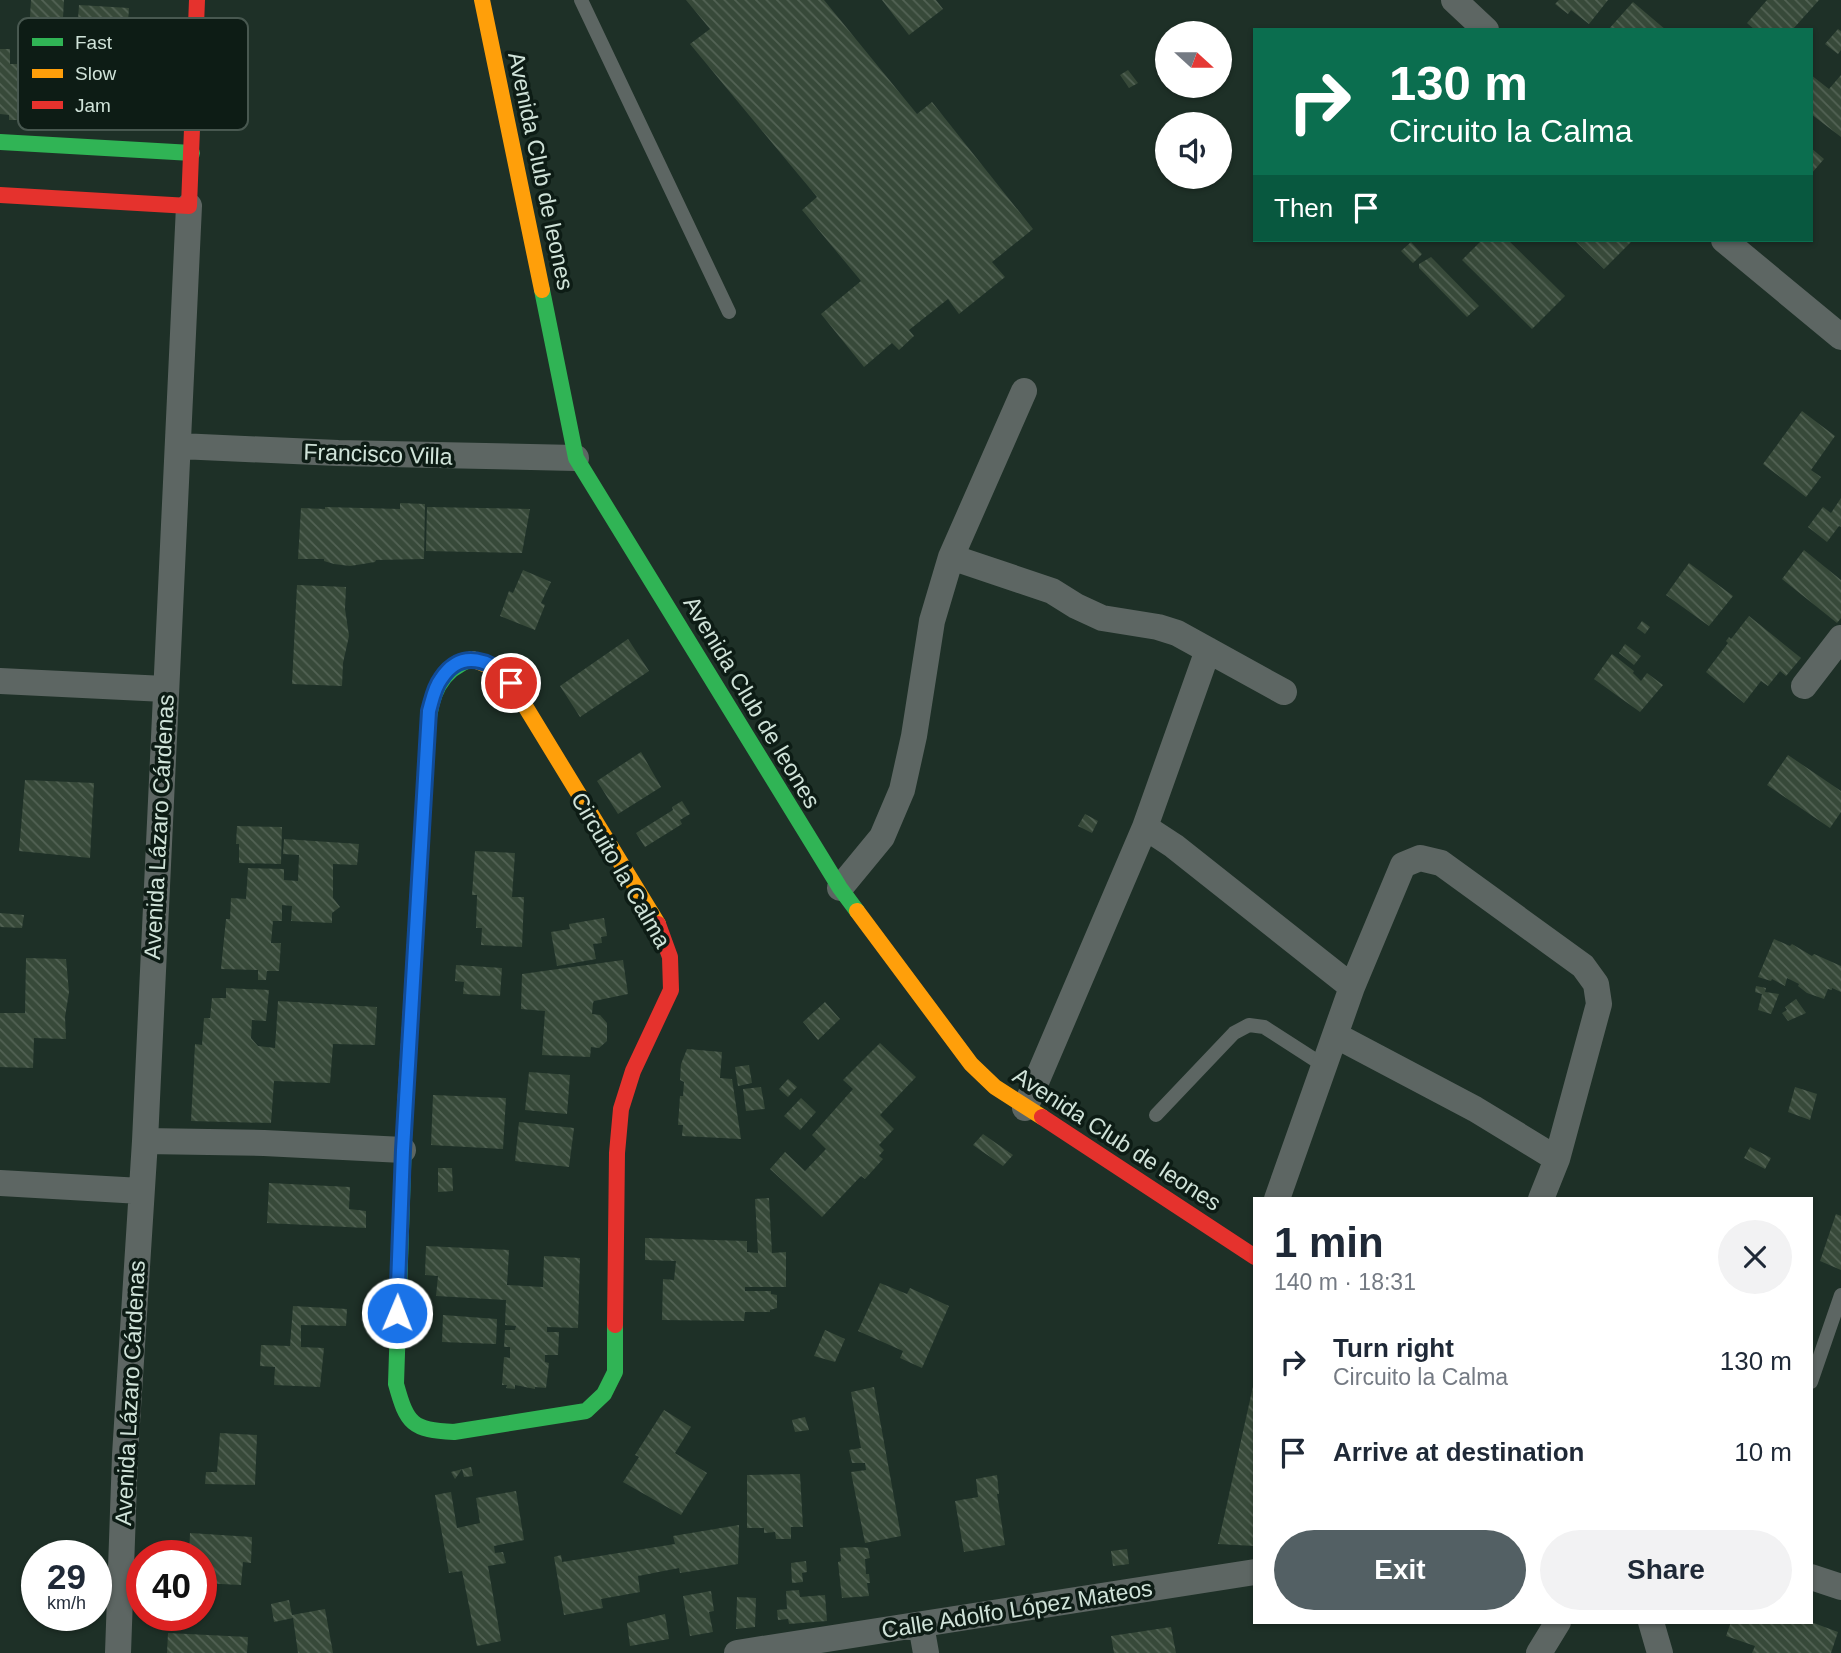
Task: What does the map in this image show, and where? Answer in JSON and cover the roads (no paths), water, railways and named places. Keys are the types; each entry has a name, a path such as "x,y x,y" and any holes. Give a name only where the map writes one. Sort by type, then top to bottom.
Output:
{"street":[{"name":"Avenida Lázaro Cárdenas","path":"196,18 197,0"},
{"name":"Avenida Club de leones","path":"482,0 576,458 840,888 971,1064 995,1087 1253,1256"},
{"path":"1454,0 1484,28"},
{"name":"Avenida Lázaro Cárdenas","path":"118,1653 125,1455 145,1141 192,130"},
{"path":"0,142 191,153"},
{"path":"0,195 189,206"},
{"path":"1726,242 1841,337"},
{"path":"840,888 882,837 902,790 914,736 932,621 951,557 1024,391"},
{"name":"Francisco Villa","path":"179,446 338,453 576,458"},
{"path":"951,557 1052,591 1102,618 1158,627 1177,633 1284,692"},
{"path":"1804,686 1841,638"},
{"path":"1025,1108 1144,827 1208,650"},
{"name":"Circuito la Calma","path":"472,659 501,671 511,683 659,926 670,957 671,990 633,1071 621,1110 615,1372 608,1389 598,1402 586,1411 454,1432 433,1431 415,1425 402,1405 396,1384 403,1150 429,711 440,680 450,668 472,659"},
{"path":"0,681 165,689"},
{"path":"1144,827 1174,846 1352,987"},
{"path":"1279,1197 1352,987 1403,865 1420,858 1441,863 1583,965 1596,984 1599,1004 1557,1159 1542,1197"},
{"path":"1335,1035 1475,1109 1557,1159"},
{"path":"145,1141 264,1143 403,1150"},
{"path":"0,1183 141,1191"},
{"name":"Calle Adolfo López Mateos","path":"737,1653 1253,1572"},
{"path":"1813,1578 1841,1587"},
{"path":"1539,1653 1557,1624"},
{"path":"1652,1624 1660,1653"},
{"path":"922,1625 926,1653"}],"lane":[{"path":"581,0 729,312"},
{"path":"1156,1115 1234,1033 1249,1025 1264,1027 1323,1065"},
{"path":"1813,1376 1841,1295"}]}
